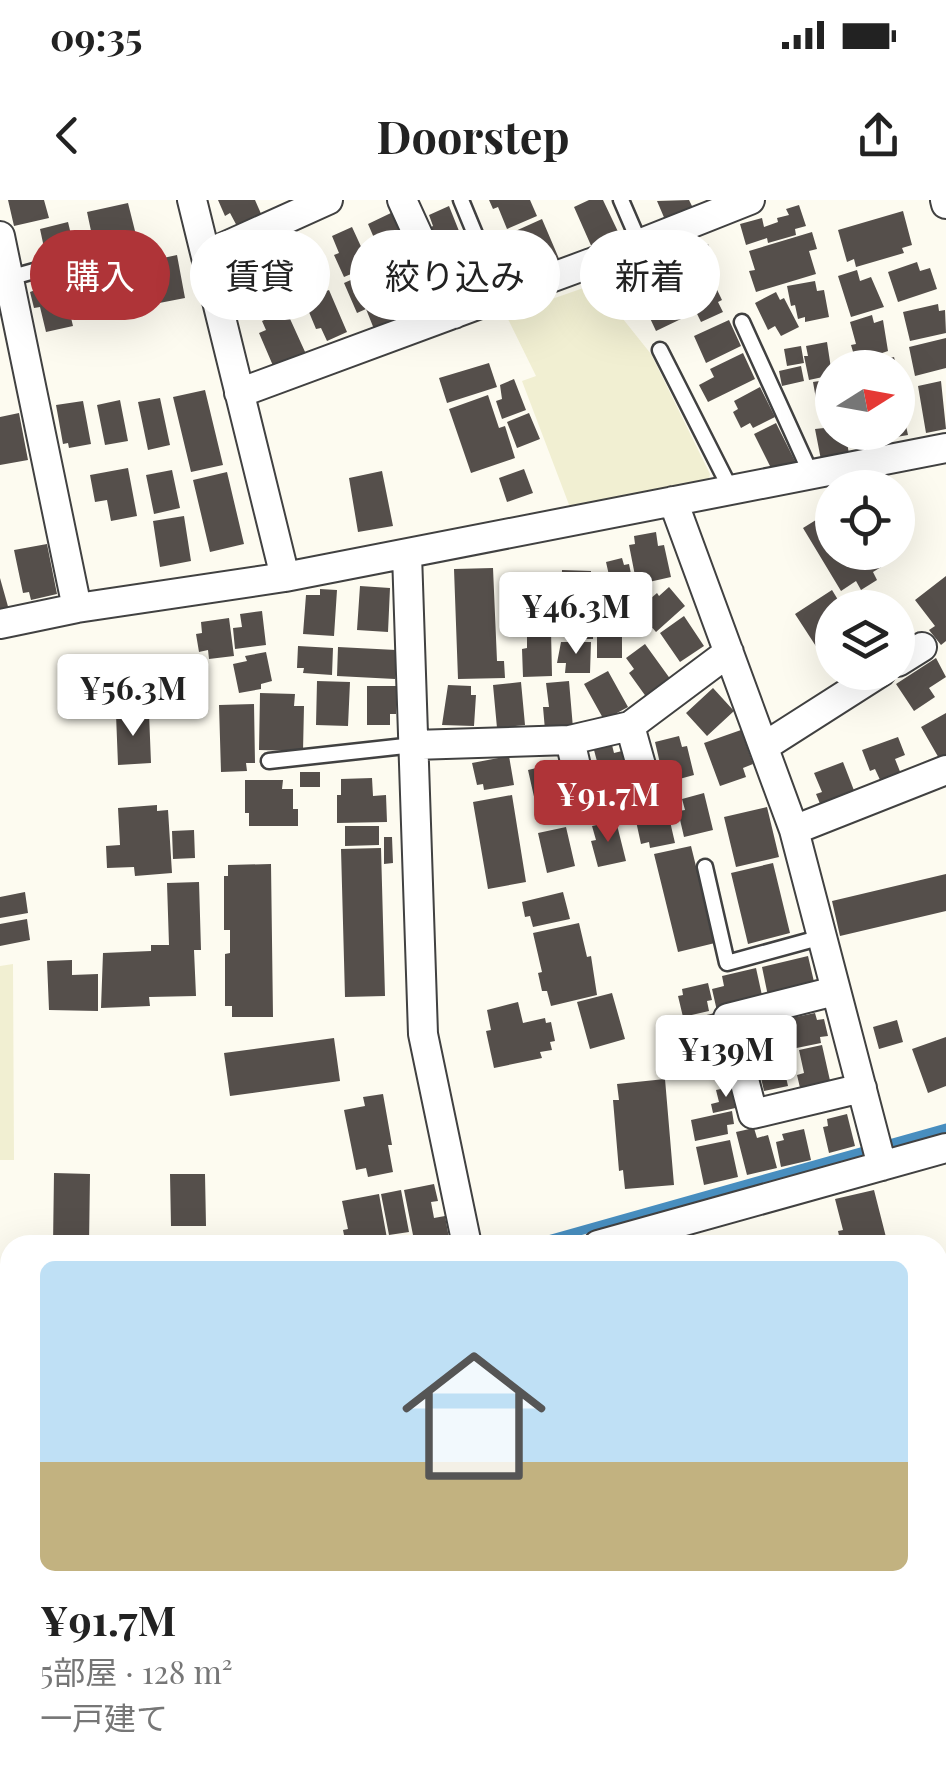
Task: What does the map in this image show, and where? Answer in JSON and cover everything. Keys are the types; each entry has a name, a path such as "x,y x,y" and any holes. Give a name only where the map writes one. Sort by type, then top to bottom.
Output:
{"street":[{"path":"192,200 200,230"},
{"path":"261,230 328,200"},
{"path":"402,200 416,230"},
{"path":"675,230 750,200"},
{"path":"0,237 8,278 10,343 77,608"},
{"path":"222,320 284,578"},
{"path":"239,392 437,320"},
{"path":"0,624 77,608 284,578 946,448"},
{"path":"673,501 794,830 882,1166"},
{"path":"407,554 423,1034 465,1235"},
{"path":"915,651 922,647"},
{"path":"414,745 570,740 630,726 728,652"},
{"path":"765,746 854,690"},
{"path":"570,740 586,806 648,790 630,726"},
{"path":"794,830 946,770"},
{"path":"835,990 728,1018 753,1114 862,1088"},
{"path":"634,1235 946,1148"}],"lane":[{"path":"460,200 473,230"},
{"path":"621,200 634,230"},
{"path":"8,278 30,272"},
{"path":"742,322 812,474"},
{"path":"660,350 732,490"},
{"path":"268,761 414,745"},
{"path":"705,867 726,962 822,937"}],"shaded area":[{"path":"580,289 580,320 624,320 651,354 710,474 708,483 571,510 522,381 536,376 508,320 560,320 560,296"},
{"path":"13,964 14,1160 0,1160 0,966"}],"building":[{"path":"8,200 44,200 49,218 14,226"},
{"path":"218,200 255,200 262,216 238,228 230,213 225,216"},
{"path":"489,200 530,200 537,216 507,229 498,207 493,209"},
{"path":"589,200 603,200 617,230 584,230 574,207"},
{"path":"689,200 694,210 666,222 657,201"},
{"path":"128,203 135,230 91,230 87,212"},
{"path":"799,205 806,226 795,229 796,235 746,245 740,224 762,218 764,227 789,215 786,209"},
{"path":"449,206 459,230 430,230 433,226 429,215"},
{"path":"903,211 912,245 902,248 904,253 856,267 854,259 847,262 838,230"},
{"path":"393,212 401,230 371,230 368,224"},
{"path":"542,219 547,230 518,230"},
{"path":"68,222 70,230 40,230"},
{"path":"352,227 353,230 350,230 350,274 344,277 334,255 339,253 332,236"},
{"path":"812,232 817,249 809,251 816,274 756,292 749,271 755,270 749,251"},
{"path":"177,255 185,298 170,301 170,257"},
{"path":"917,262 920,271 930,268 937,289 898,302 888,272"},
{"path":"857,270 860,281 871,277 884,307 851,317 838,276"},
{"path":"815,281 817,291 824,290 829,317 805,322 805,317 798,319 795,305 791,306 787,286"},
{"path":"330,292 347,332 327,341 321,328 316,329 312,320 330,320"},
{"path":"776,292 780,300 784,298 799,327 781,336 775,326 768,330 755,303"},
{"path":"938,304 939,311 945,310 946,333 910,341 903,312"},
{"path":"872,315 874,323 883,320 888,350 852,350 851,345 856,344 850,322"},
{"path":"43,320 72,320 73,326 46,332"},
{"path":"291,320 306,354 274,368 259,333 266,330 262,321"},
{"path":"370,320 394,320 374,329"},
{"path":"651,320 679,320 656,331"},
{"path":"729,320 741,346 706,363 694,336"},
{"path":"946,338 946,368 915,376 915,350 909,347"},
{"path":"827,342 828,350 815,350 815,379 809,380 804,356 808,356 806,346"},
{"path":"801,346 804,363 787,366 784,349"},
{"path":"743,353 755,379 708,402 699,385 714,377 710,369"},
{"path":"489,363 497,387 447,403 439,378"},
{"path":"801,366 804,381 782,386 779,371"},
{"path":"514,379 526,410 502,419 496,401 502,399 500,385"},
{"path":"941,381 946,429 926,433 918,386"},
{"path":"760,387 775,417 753,428 750,423 741,428 733,412 738,409 734,401"},
{"path":"205,390 223,465 191,472 173,397"},
{"path":"488,395 499,428 505,426 515,458 471,473 449,409"},
{"path":"160,398 170,445 148,450 138,402"},
{"path":"120,400 128,441 105,445 97,405"},
{"path":"83,401 91,444 69,448 68,443 63,444 56,405"},
{"path":"19,413 28,460 0,465 0,417"},
{"path":"529,413 540,439 517,448 507,422"},
{"path":"776,423 796,463 774,474 754,434"},
{"path":"819,450 848,450 850,459 822,465"},
{"path":"128,468 137,516 111,521 107,500 95,502 90,475"},
{"path":"524,469 533,493 507,502 499,478"},
{"path":"172,470 180,508 154,514 146,475"},
{"path":"382,471 393,526 358,532 349,478"},
{"path":"227,472 244,544 210,552 193,480"},
{"path":"184,516 191,561 160,567 153,521"},
{"path":"815,521 815,548 803,528"},
{"path":"656,532 658,546 664,545 671,577 649,582 650,588 638,591 629,545 635,544 634,536"},
{"path":"47,544 57,594 31,600 29,592 23,593 14,550"},
{"path":"622,558 624,565 629,564 635,593 629,594 630,599 615,602 606,562"},
{"path":"493,568 497,661 504,661 505,678 458,679 454,569"},
{"path":"562,570 591,571 591,625 561,624"},
{"path":"828,570 876,570 873,572 877,580 861,590 856,581 840,590"},
{"path":"532,576 549,576 548,590 554,590 554,620 526,620 526,583 532,584"},
{"path":"946,576 946,641 941,645 929,630 935,626 915,600"},
{"path":"0,578 9,610 0,612"},
{"path":"360,586 390,588 388,632 357,630"},
{"path":"669,587 685,606 656,632 637,610"},
{"path":"320,589 337,590 334,636 303,634 306,595 320,595"},
{"path":"815,601 815,645 795,614"},
{"path":"262,611 266,645 235,649 233,628 242,627 240,614"},
{"path":"684,616 704,646 680,662 660,633"},
{"path":"229,618 234,656 209,659 208,650 199,652 196,634 202,633 201,622"},
{"path":"597,623 622,623 622,658 597,658"},
{"path":"569,627 593,627 593,639 569,639"},
{"path":"527,630 551,630 552,676 523,677 522,649 527,648"},
{"path":"561,642 591,642 590,673 565,673 566,663 557,663"},
{"path":"645,644 671,680 647,698 629,673 634,669 626,658"},
{"path":"298,646 333,648 332,675 303,673 304,668 297,668"},
{"path":"338,647 396,650 395,679 337,676"},
{"path":"266,652 272,681 261,684 261,689 239,693 233,664 247,661 245,656"},
{"path":"936,658 946,677 929,688 935,697 914,711 900,690 915,690 915,672"},
{"path":"608,671 628,707 604,720 584,684"},
{"path":"317,681 350,682 348,726 316,725"},
{"path":"569,681 573,728 545,730 543,707 549,707 546,683"},
{"path":"521,682 525,725 497,728 493,685"},
{"path":"448,685 471,686 471,695 476,695 474,726 442,725"},
{"path":"367,686 397,686 396,714 390,714 390,725 367,725"},
{"path":"713,688 734,711 707,736 686,713"},
{"path":"260,693 295,694 294,706 304,706 303,751 259,750"},
{"path":"254,704 255,763 246,763 247,771 221,772 219,705"},
{"path":"149,713 151,763 118,765 116,714"},
{"path":"946,713 946,757 940,760 921,727"},
{"path":"741,730 753,764 743,768 746,777 720,786 704,743"},
{"path":"679,736 682,747 687,746 694,775 672,781 669,770 662,772 655,742"},
{"path":"898,737 905,755 895,759 901,774 881,782 875,769 870,771 862,750"},
{"path":"612,745 614,753 626,750 633,781 604,788 594,750"},
{"path":"509,756 514,785 484,790 483,784 477,785 472,763"},
{"path":"843,762 855,793 823,811 816,794 822,792 814,773"},
{"path":"553,764 556,776 563,774 569,803 537,810 528,770"},
{"path":"300,772 320,772 320,787 300,787"},
{"path":"372,778 373,796 386,795 387,822 337,823 341,779"},
{"path":"245,780 283,780 282,789 293,789 298,826 249,826"},
{"path":"704,793 713,830 684,837 678,811 685,810 682,799"},
{"path":"512,795 526,882 488,889 473,802"},
{"path":"666,804 675,843 650,848 649,842 641,844 634,812"},
{"path":"157,805 157,811 168,810 172,873 135,876 134,867 107,868 106,846 120,845 118,808"},
{"path":"767,807 779,857 736,867 724,817"},
{"path":"616,821 626,861 598,867 591,841 596,840 592,826"},
{"path":"345,826 379,826 379,845 345,846"},
{"path":"566,827 575,866 547,873 538,833"},
{"path":"194,830 195,858 173,859 172,831"},
{"path":"384,837 392,837 393,863 384,864"},
{"path":"691,846 715,943 678,952 654,854"},
{"path":"381,848 385,996 345,997 341,849"},
{"path":"773,863 790,933 748,944 731,873"},
{"path":"271,864 273,1017 232,1017 232,1006 225,1006 225,954 230,953 230,930 224,930 224,876 228,876 228,865"},
{"path":"946,874 946,911 840,936 832,901"},
{"path":"199,882 201,950 194,950 196,996 149,997 150,1006 101,1008 103,953 151,951 151,945 169,945 167,883"},
{"path":"25,892 28,913 0,918 0,897"},
{"path":"563,892 570,919 533,927 530,916 525,917 522,902"},
{"path":"27,919 30,940 0,946 0,924"},
{"path":"579,923 587,957 591,956 597,995 551,1006 547,991 542,991 533,933"},
{"path":"808,956 815,986 768,996 762,967"},
{"path":"72,960 72,975 98,974 98,1011 49,1010 47,961"},
{"path":"756,968 763,1000 717,1011 712,989 724,986 722,976"},
{"path":"708,983 712,1000 707,1001 709,1011 683,1017 678,996 683,995 682,989"},
{"path":"612,993 625,1039 590,1049 577,1002"},
{"path":"518,1002 523,1023 545,1018 546,1023 551,1022 555,1041 550,1042 552,1050 540,1052 542,1058 494,1068 486,1031 491,1030 487,1010"},
{"path":"715,1013 718,1028 685,1035 681,1021"},
{"path":"815,1013 817,1020 824,1019 828,1036 820,1037 821,1043 772,1053 772,1022"},
{"path":"897,1020 903,1042 879,1049 873,1027"},
{"path":"718,1031 732,1070 721,1072 720,1066 705,1069 702,1056 694,1057 690,1038"},
{"path":"946,1037 946,1086 928,1093 912,1049"},
{"path":"334,1038 340,1081 230,1096 224,1053"},
{"path":"822,1045 831,1085 801,1092 797,1075 804,1073 799,1050"},
{"path":"781,1055 788,1086 764,1091 757,1060"},
{"path":"665,1079 674,1185 625,1189 623,1170 619,1171 613,1100 619,1100 617,1084"},
{"path":"735,1086 740,1107 713,1113 711,1104 719,1102 716,1090"},
{"path":"383,1094 393,1172 368,1177 366,1168 356,1170 344,1110 365,1106 363,1097"},
{"path":"732,1111 734,1124 727,1125 728,1134 695,1141 691,1120"},
{"path":"847,1114 855,1146 829,1153 823,1127 828,1126 827,1119"},
{"path":"754,1128 757,1138 768,1135 777,1168 747,1175 736,1132"},
{"path":"804,1129 811,1160 781,1167 776,1142 784,1140 782,1134"},
{"path":"730,1140 738,1177 704,1185 696,1147"},
{"path":"54,1173 90,1174 89,1235 53,1235"},
{"path":"170,1174 205,1174 206,1226 171,1226"},
{"path":"434,1184 438,1201 431,1202 434,1218 445,1216 448,1235 413,1235 404,1190"},
{"path":"401,1190 409,1232 389,1235 381,1194"},
{"path":"874,1190 885,1235 839,1235 838,1231 843,1230 835,1199"},
{"path":"379,1194 386,1235 344,1235 343,1230 348,1229 342,1201"}],"waterway":[{"path":"566,1235 946,1128"}]}
